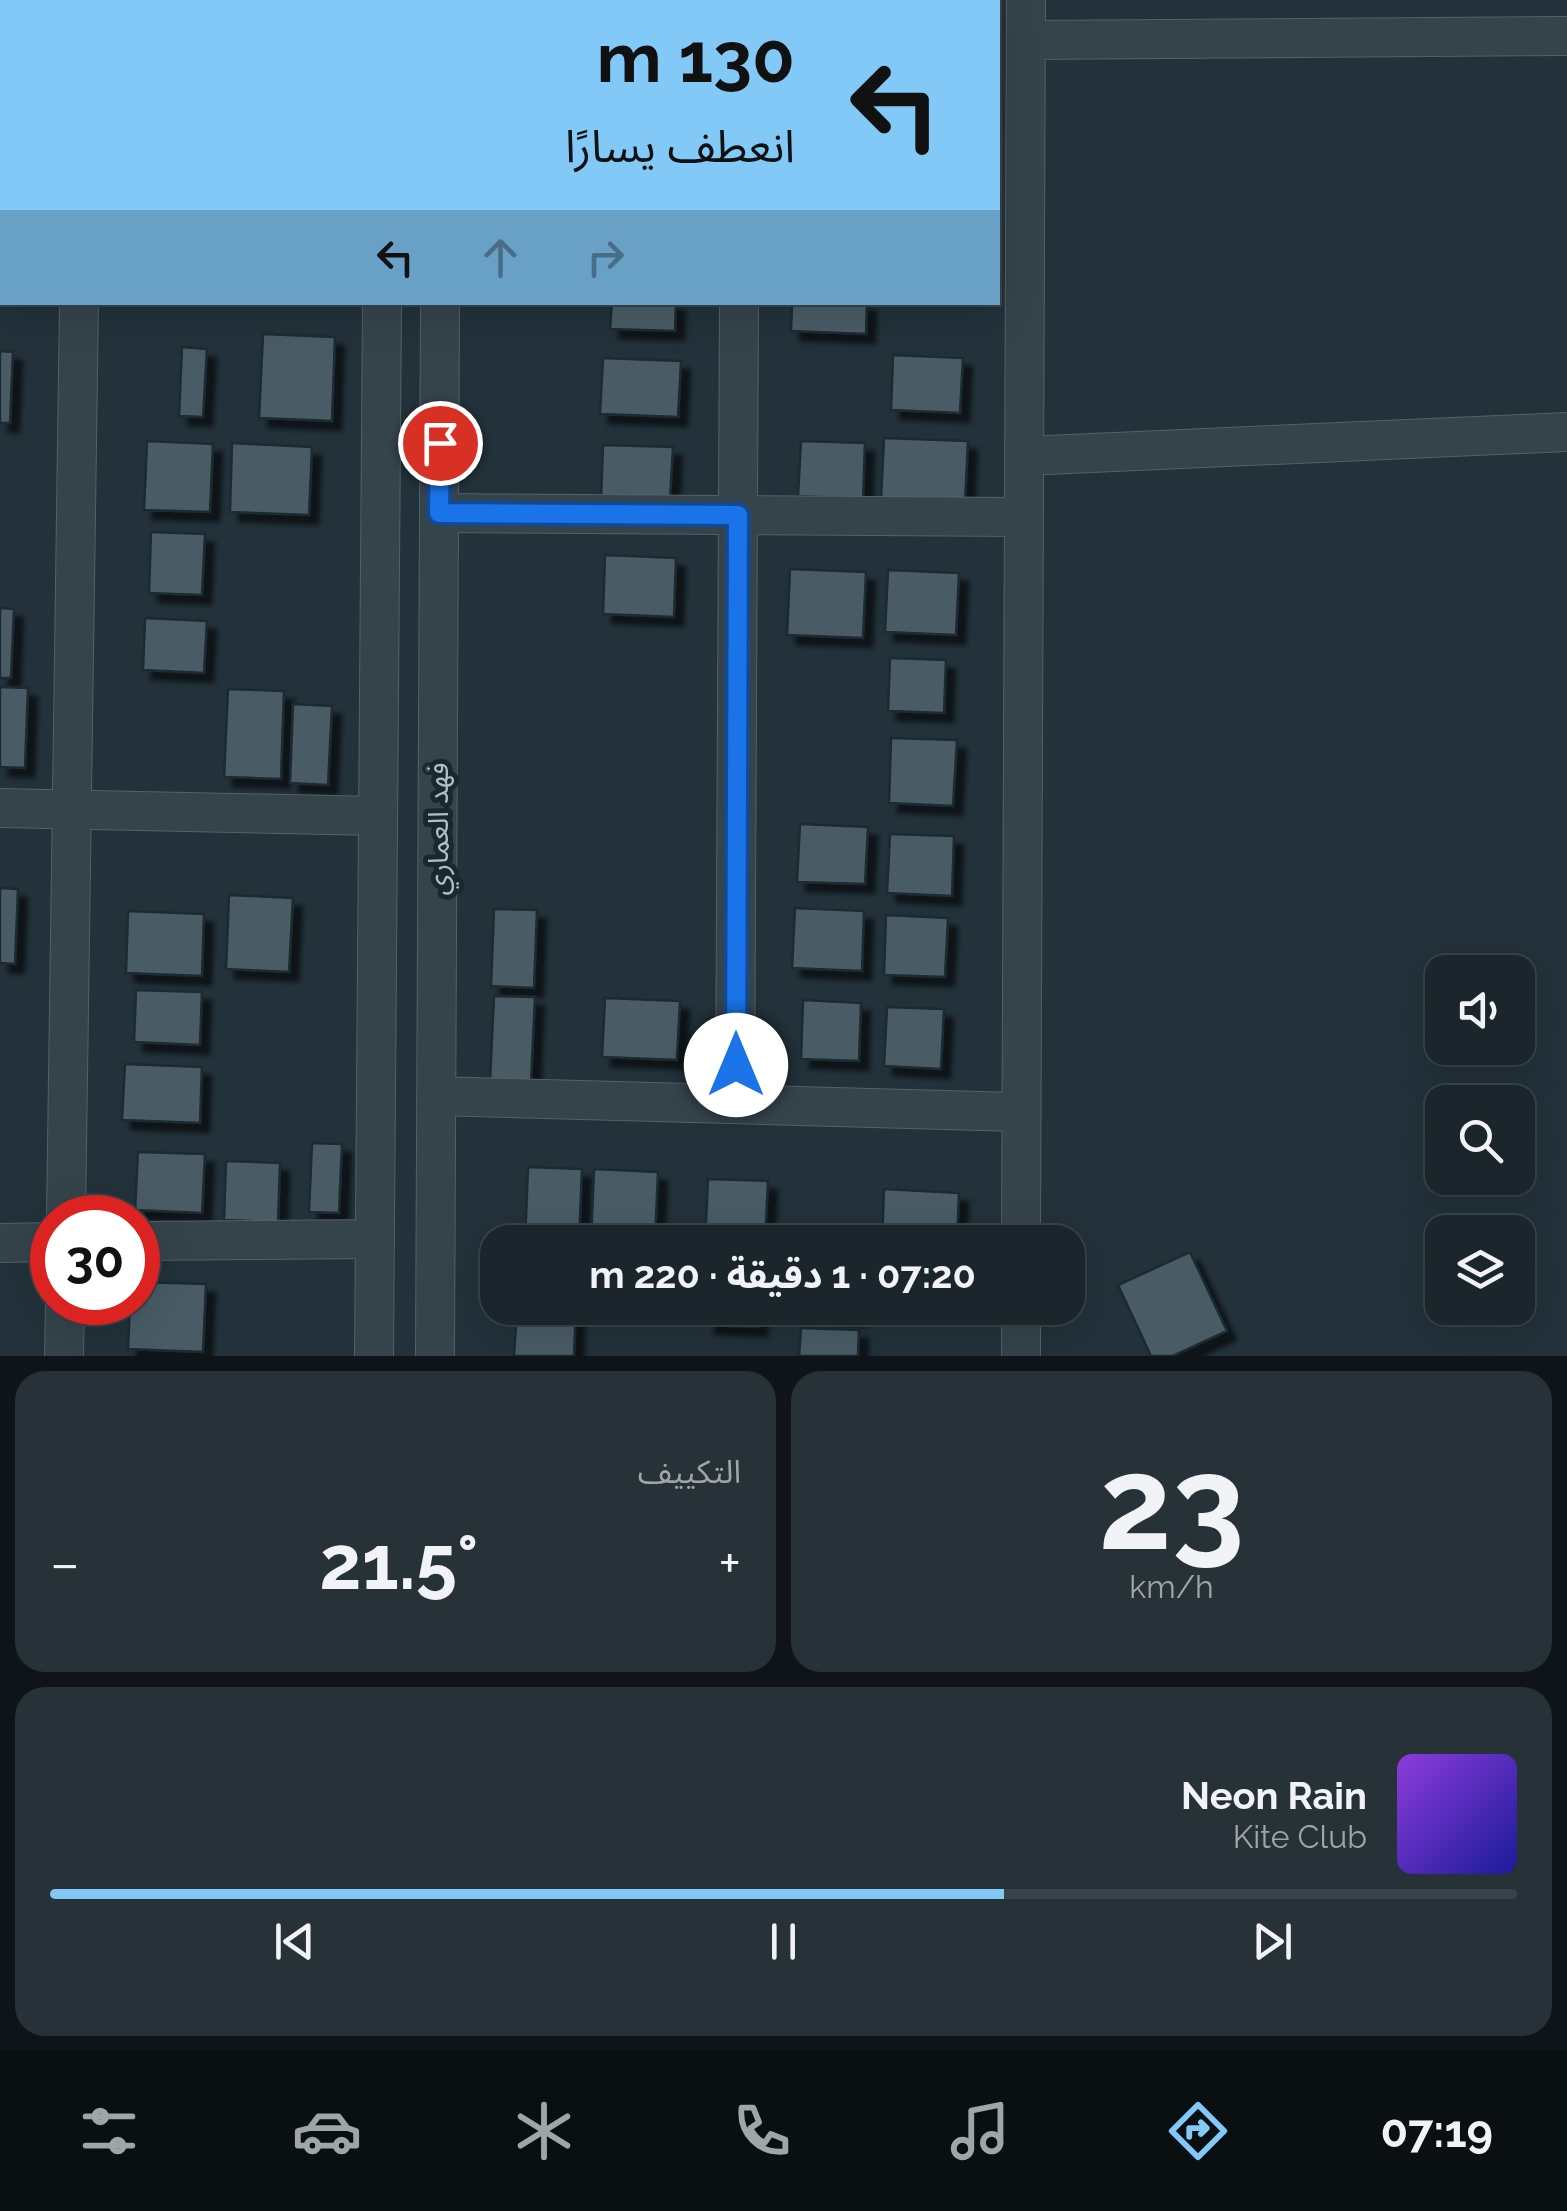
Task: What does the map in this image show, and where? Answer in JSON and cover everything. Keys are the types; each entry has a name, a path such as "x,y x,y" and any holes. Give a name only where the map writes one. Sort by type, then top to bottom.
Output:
{"street":[{"path":"1021,1225 1026,0"},
{"path":"1026,40 1567,36"},
{"path":"66,1195 79,305"},
{"path":"374,1356 382,305"},
{"name":"فهد العماري","path":"435,1356 440,305"},
{"path":"736,1104 740,305"},
{"path":"1024,456 1567,432"},
{"path":"439,513 1024,517"},
{"path":"0,808 378,816"},
{"path":"436,1096 1022,1112"},
{"path":"160,1241 375,1238"},
{"path":"0,1243 30,1242"},
{"path":"64,1356 65,1325"},
{"path":"1020,1356 1021,1325"}],"building":[{"path":"612,305 676,305 675,331 610,329"},
{"path":"792,305 867,305 866,334 791,331"},
{"path":"263,334 335,337 332,421 259,418"},
{"path":"182,347 207,349 203,417 179,416"},
{"path":"0,351 13,352 10,423 0,423"},
{"path":"893,355 963,358 960,413 891,410"},
{"path":"603,358 681,361 678,417 600,414"},
{"path":"884,438 968,441 965,502 881,499"},
{"path":"147,441 213,444 210,512 144,510"},
{"path":"801,441 865,443 863,499 798,496"},
{"path":"232,443 312,447 309,515 230,512"},
{"path":"603,445 673,447 670,501 601,499"},
{"path":"151,532 205,534 202,595 149,593"},
{"path":"605,555 676,558 674,617 603,614"},
{"path":"790,569 866,572 863,638 787,635"},
{"path":"888,570 959,573 956,635 885,632"},
{"path":"0,608 14,609 11,678 0,678"},
{"path":"145,618 207,621 204,673 143,670"},
{"path":"890,658 946,660 944,713 888,711"},
{"path":"0,687 28,688 25,768 0,767"},
{"path":"228,689 284,691 281,779 224,777"},
{"path":"293,704 332,706 328,785 290,783"},
{"path":"891,738 957,740 953,806 889,803"},
{"path":"800,824 868,827 865,884 797,882"},
{"path":"890,834 954,836 952,896 887,893"},
{"path":"0,888 18,889 15,964 0,963"},
{"path":"229,895 293,898 289,972 226,969"},
{"path":"795,908 864,911 862,971 792,968"},
{"path":"494,909 537,910 534,988 491,986"},
{"path":"128,911 204,914 202,976 126,973"},
{"path":"886,915 948,918 945,977 884,975"},
{"path":"136,990 202,992 200,1045 134,1042"},
{"path":"494,996 535,997 531,1082 490,1081"},
{"path":"605,998 680,1001 677,1060 602,1057"},
{"path":"803,1000 861,1003 859,1061 801,1059"},
{"path":"887,1007 944,1009 941,1069 884,1066"},
{"path":"125,1064 202,1067 200,1123 122,1120"},
{"path":"312,1143 342,1144 339,1213 309,1212"},
{"path":"138,1152 205,1154 202,1213 160,1211 160,1195 136,1195"},
{"path":"226,1161 280,1163 278,1222 224,1220"},
{"path":"528,1167 582,1169 580,1225 526,1225"},
{"path":"594,1169 658,1172 656,1225 592,1225"},
{"path":"708,1179 768,1181 766,1225 706,1225"},
{"path":"884,1189 959,1193 958,1225 883,1225"},
{"path":"1190,1252 1227,1331 1173,1356 1151,1356 1118,1285"},
{"path":"160,1283 206,1284 203,1352 128,1349 129,1325 160,1325"},
{"path":"516,1325 575,1325 574,1356 514,1356"},
{"path":"801,1328 859,1330 858,1356 799,1356"}],"route":[{"path":"440,443 439,513 738,515 736,1065"}]}
